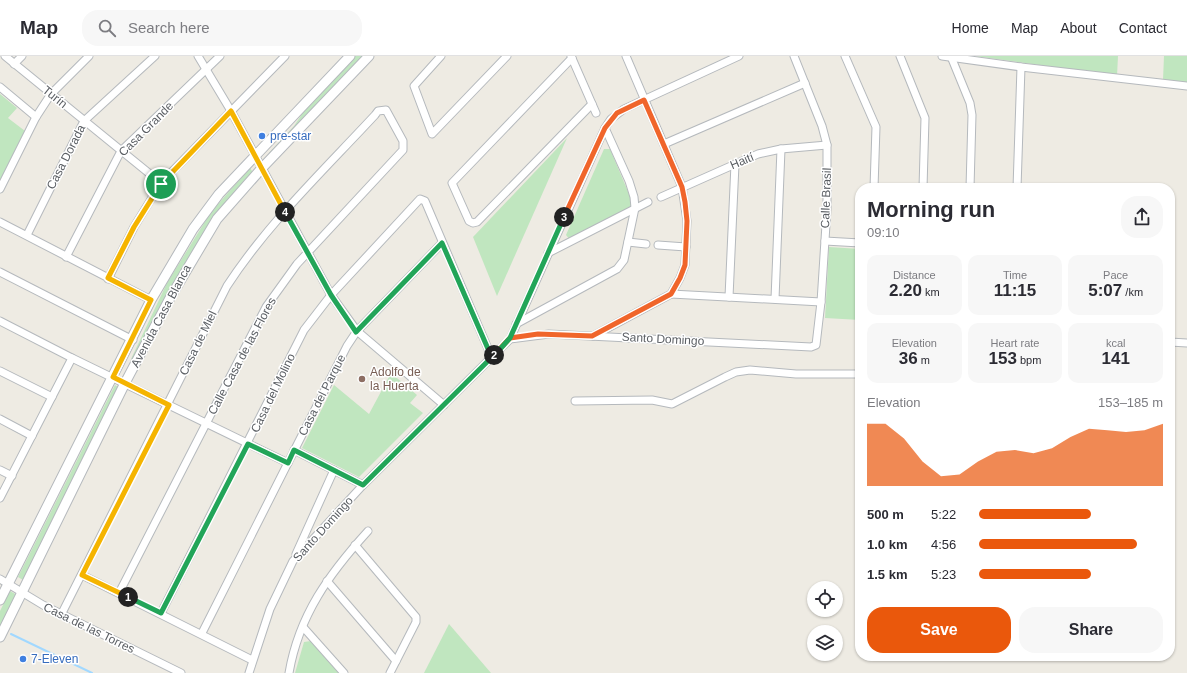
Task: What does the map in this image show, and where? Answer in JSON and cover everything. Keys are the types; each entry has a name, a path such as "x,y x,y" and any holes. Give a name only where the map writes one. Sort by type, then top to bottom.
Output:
{"street":[{"name":"Turín","path":"6,56 161,184"},
{"path":"14,64 22,56"},
{"path":"0,189 36,117 51,94 89,56"},
{"name":"Casa Dorada","path":"27,235 84,121 155,56"},
{"path":"198,56 231,111 331,295 356,332 444,405"},
{"name":"Casa Grande","path":"66,257 121,151 220,56"},
{"path":"108,278 134,227 161,184 284,56"},
{"name":"Avenida Casa Blanca","path":"0,600 4,582 133,340 151,300 200,219 219,194 350,56"},
{"name":"Avenida Casa Blanca","path":"0,637 125,383 170,298 218,219 262,168 369,56"},
{"path":"441,56 414,86 432,134 507,56"},
{"path":"626,56 682,187 686,216 686,247 683,271 671,294"},
{"path":"510,338 605,128 617,113 739,56"},
{"name":"Calle Brasil","path":"794,56 824,130 827,145 825,241 821,302 816,345"},
{"path":"845,56 876,127 874,183"},
{"path":"900,56 925,118 923,183"},
{"path":"942,56 952,59 1187,86"},
{"path":"592,104 480,219 473,223 470,221 452,183 572,57 596,113"},
{"path":"952,59 970,103 972,115 970,183"},
{"path":"1017,183 1021,67"},
{"path":"664,144 805,84"},
{"path":"0,87 36,117"},
{"name":"Calle Casa de las Flores","path":"119,593 264,310 287,277 404,147 403,141 386,110"},
{"name":"Casa de Miel","path":"62,615 169,405 212,314 243,261 378,111 386,110"},
{"path":"516,324 617,269 624,260 635,208 632,190 605,128"},
{"name":"Haití","path":"661,197 758,154 781,149 827,145"},
{"path":"775,299 781,149"},
{"path":"729,297 735,164"},
{"name":"Casa del Molino","path":"161,613 248,444 299,339 310,321 331,295 418,200 422,198 425,201 442,243"},
{"path":"548,254 648,202"},
{"path":"0,222 151,300"},
{"path":"825,241 855,243"},
{"path":"628,242 646,244"},
{"path":"442,243 492,358"},
{"name":"Casa del Parque","path":"202,633 336,366 356,332 442,243"},
{"path":"658,245 686,247"},
{"path":"0,272 133,340"},
{"path":"592,336 671,294 821,302"},
{"path":"0,321 72,358 288,463"},
{"name":"Santo Domingo","path":"249,673 252,660 270,609 293,561 363,485 492,358 510,338 544,334 811,347 816,345"},
{"path":"1175,342 1187,343"},
{"path":"0,498 72,358"},
{"path":"575,401 652,400 672,404 736,372 750,370 803,374 855,374"},
{"path":"0,371 52,397"},
{"path":"0,419 32,436"},
{"path":"294,450 363,485"},
{"path":"0,470 12,476"},
{"path":"293,561 334,470"},
{"path":"288,673 293,653 311,606 326,581 344,557 368,531"},
{"path":"355,546 415,615 416,622 390,673"},
{"path":"82,575 202,633 252,660"},
{"path":"326,581 396,661"},
{"name":"Casa de las Torres","path":"4,582 62,615 181,673"},
{"path":"303,626 344,673"}],"green space":[{"path":"355,56 365,56 271,155 269,153 294,126 306,108"},
{"path":"975,56 1118,56 1117,76"},
{"path":"1164,56 1187,56 1187,83 1163,80"},
{"path":"0,94 17,108 8,118 25,131 0,181"},
{"path":"567,138 497,296 473,237"},
{"path":"604,149 610,149 632,201 630,208 570,240 566,235"},
{"path":"250,168 254,174 220,211 134,361 131,359 167,283 211,212"},
{"path":"829,247 855,249 855,320 825,318"},
{"path":"391,373 417,395 410,403 423,413 359,477 302,448 334,385 369,414"},
{"path":"115,385 118,387 23,580 18,577"},
{"path":"10,591 17,595 0,628 0,611"},
{"path":"449,624 491,673 424,673"},
{"path":"311,641 339,673 295,673 304,642"}],"waterway":[{"path":"11,634 92,673"}],"place":[{"name":"pre-star","path":"262,136"},
{"name":"Adolfo de la Huerta","path":"362,379"},
{"name":"7-Eleven","path":"23,659"}],"route":[{"path":"161,184 134,227 108,278 151,300 133,340 113,377 169,405 82,575 161,613 248,444 288,463 294,450 363,485 492,358 510,338 538,334 592,336 671,294 685,265 687,221 682,187 644,100 617,113 611,118 605,128 510,338 492,358 442,243 356,332 331,295 231,111 161,184"}]}
